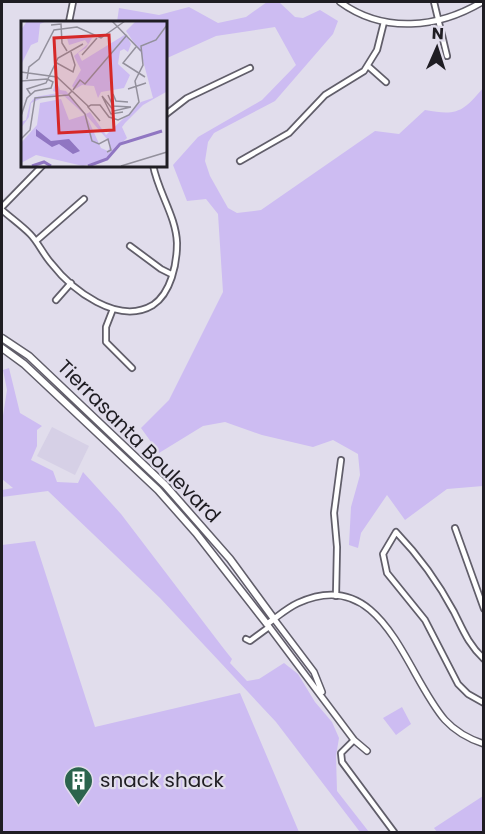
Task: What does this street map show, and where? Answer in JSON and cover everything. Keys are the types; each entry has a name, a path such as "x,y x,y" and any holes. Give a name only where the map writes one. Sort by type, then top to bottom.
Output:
{"main road":[{"name":"Tierrasanta Boulevard","path":"2,338 29,356 159,479 218,543 274,619"},
{"name":"Tierrasanta Boulevard","path":"2,348 24,364 129,461 196,532 268,625"},
{"path":"129,461 138,465 154,480 159,479"}],"street":[{"path":"69,21 73,2"},
{"path":"340,2 384,22 413,25 439,21 482,2"},
{"path":"434,2 447,56"},
{"path":"240,161 289,133 325,95 357,76 368,66 377,50 384,22"},
{"path":"368,66 386,82"},
{"path":"166,114 187,98 250,68"},
{"path":"42,166 2,209 36,241 50,263 71,283 113,309 133,312 152,305 167,290 177,243 173,221 161,196 153,166"},
{"path":"36,241 84,199"},
{"path":"130,246 171,274"},
{"path":"56,300 71,283"},
{"path":"113,309 106,327 106,342 109,349 132,368"},
{"path":"336,596 337,547 334,513 341,460"},
{"path":"455,528 483,609"},
{"path":"483,659 465,639 454,612 418,553 396,532 383,554 387,573 425,620 458,684 468,694 483,703"},
{"path":"246,639 250,641 274,619 300,602 336,596 354,601 373,611 388,626 432,704 447,722 458,732 483,744"},
{"name":"Tierrasanta Boulevard","path":"274,619 314,672 324,696"},
{"name":"Tierrasanta Boulevard","path":"268,625 310,682 324,696 354,740 367,751"},
{"path":"354,740 341,753 342,762 394,832"}],"shaded area":[{"path":"267,2 279,2 295,17 303,18 320,10 338,21 333,34 275,101 214,133 208,142 205,161 210,176 228,208 237,213 261,210 375,131 399,134 425,110 452,112 458,110 470,102 483,88 483,486 447,489 405,520 387,495 361,533 358,548 349,545 351,507 360,475 358,454 333,440 313,447 262,435 225,422 203,426 159,453 141,428 169,400 223,292 218,214 206,199 187,201 173,165 198,137 262,100 296,65 275,27 216,36 166,59 166,21 117,21 119,8 159,15 189,7 218,23 246,17"},
{"path":"9,368 20,413 42,426 37,430 37,446 31,460 53,471 57,482 78,483 83,472 121,514 232,659 230,663 247,681 259,679 284,663 298,674 315,702 332,722 339,738 336,756 337,791 369,832 360,832 276,722 160,598 48,491 2,497 2,490 13,488 2,479 2,422 7,390 3,370"},
{"path":"52,427 89,446 75,475 37,456"},
{"path":"35,541 95,727 240,693 299,832 2,832 2,545"},
{"path":"402,707 411,724 396,735 383,718"},
{"path":"483,796 483,832 437,832 434,828"}],"place":[{"name":"snack shack","path":"79,806"}]}
